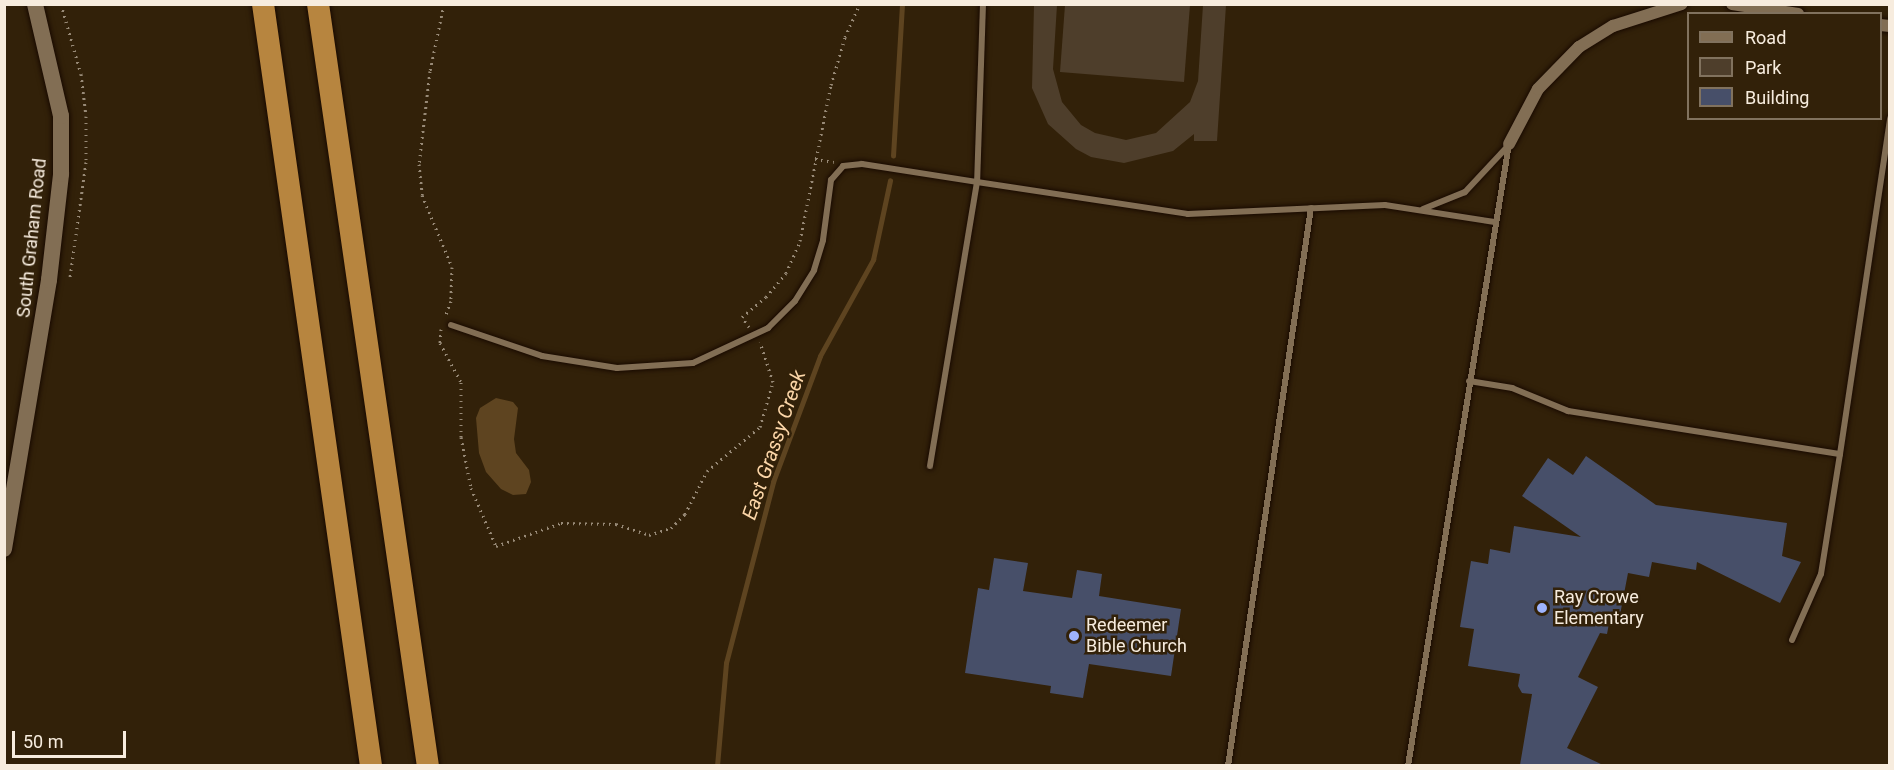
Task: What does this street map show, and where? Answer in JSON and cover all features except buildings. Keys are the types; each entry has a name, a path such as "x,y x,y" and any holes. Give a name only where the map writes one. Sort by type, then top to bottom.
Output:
{"highway":[{"path":"254,4 313,362"},
{"path":"262,4 371,765"},
{"path":"318,4 428,765"},
{"path":"321,31 323,4"}],"street":[{"name":"South Graham Road","path":"4,549 50,280 61,174 62,116 35,4"},
{"path":"1509,144 1538,89 1579,47 1613,26 1682,4"},
{"path":"1734,5 1784,12"}],"lane":[{"path":"930,466 977,182 983,4"},
{"path":"1792,640 1821,574 1890,119"},
{"path":"1421,210 1465,192 1509,144"},
{"path":"1408,765 1509,144"},
{"path":"451,325 542,356 617,368 693,363 768,328 795,301 814,270 823,240 831,180 843,166 862,164 1188,214 1376,205 1495,222"},
{"path":"1228,765 1311,208"},
{"path":"1469,381 1512,388 1568,411 1840,454"}],"path":[{"path":"62,4 81,74 87,116 84,184 70,278"},
{"path":"444,4 430,71 419,164 422,195 452,267 451,301 440,343 461,382 461,437 471,488 496,546 561,523 616,524 649,535 671,528 685,514 707,471 760,427 772,382 763,347 742,317 766,297 786,273 808,212 815,159 831,85 845,37 860,4"},
{"path":"815,159 843,166"}],"green space":[{"path":"1034,5 1057,5 1053,69 1062,102 1081,125 1095,133 1126,140 1156,133 1190,102 1198,81 1203,5 1226,5 1217,141 1194,141 1194,134 1173,151 1124,163 1091,157 1076,149 1048,124 1032,88"},
{"path":"1065,5 1190,5 1184,82 1060,72"}],"shaded area":[{"path":"496,398 513,402 518,408 514,439 516,453 529,470 531,482 526,494 513,495 501,489 486,472 479,453 476,418 480,408"}],"waterway":[{"name":"East Grassy Creek","path":"893,156 902,4"},
{"name":"East Grassy Creek","path":"717,766 726,663 773,482 820,356 873,260 890,181"}],"place":[{"name":"Ray Crowe Elementary","path":"1542,608"},
{"name":"Redeemer Bible Church","path":"1074,636"}]}
